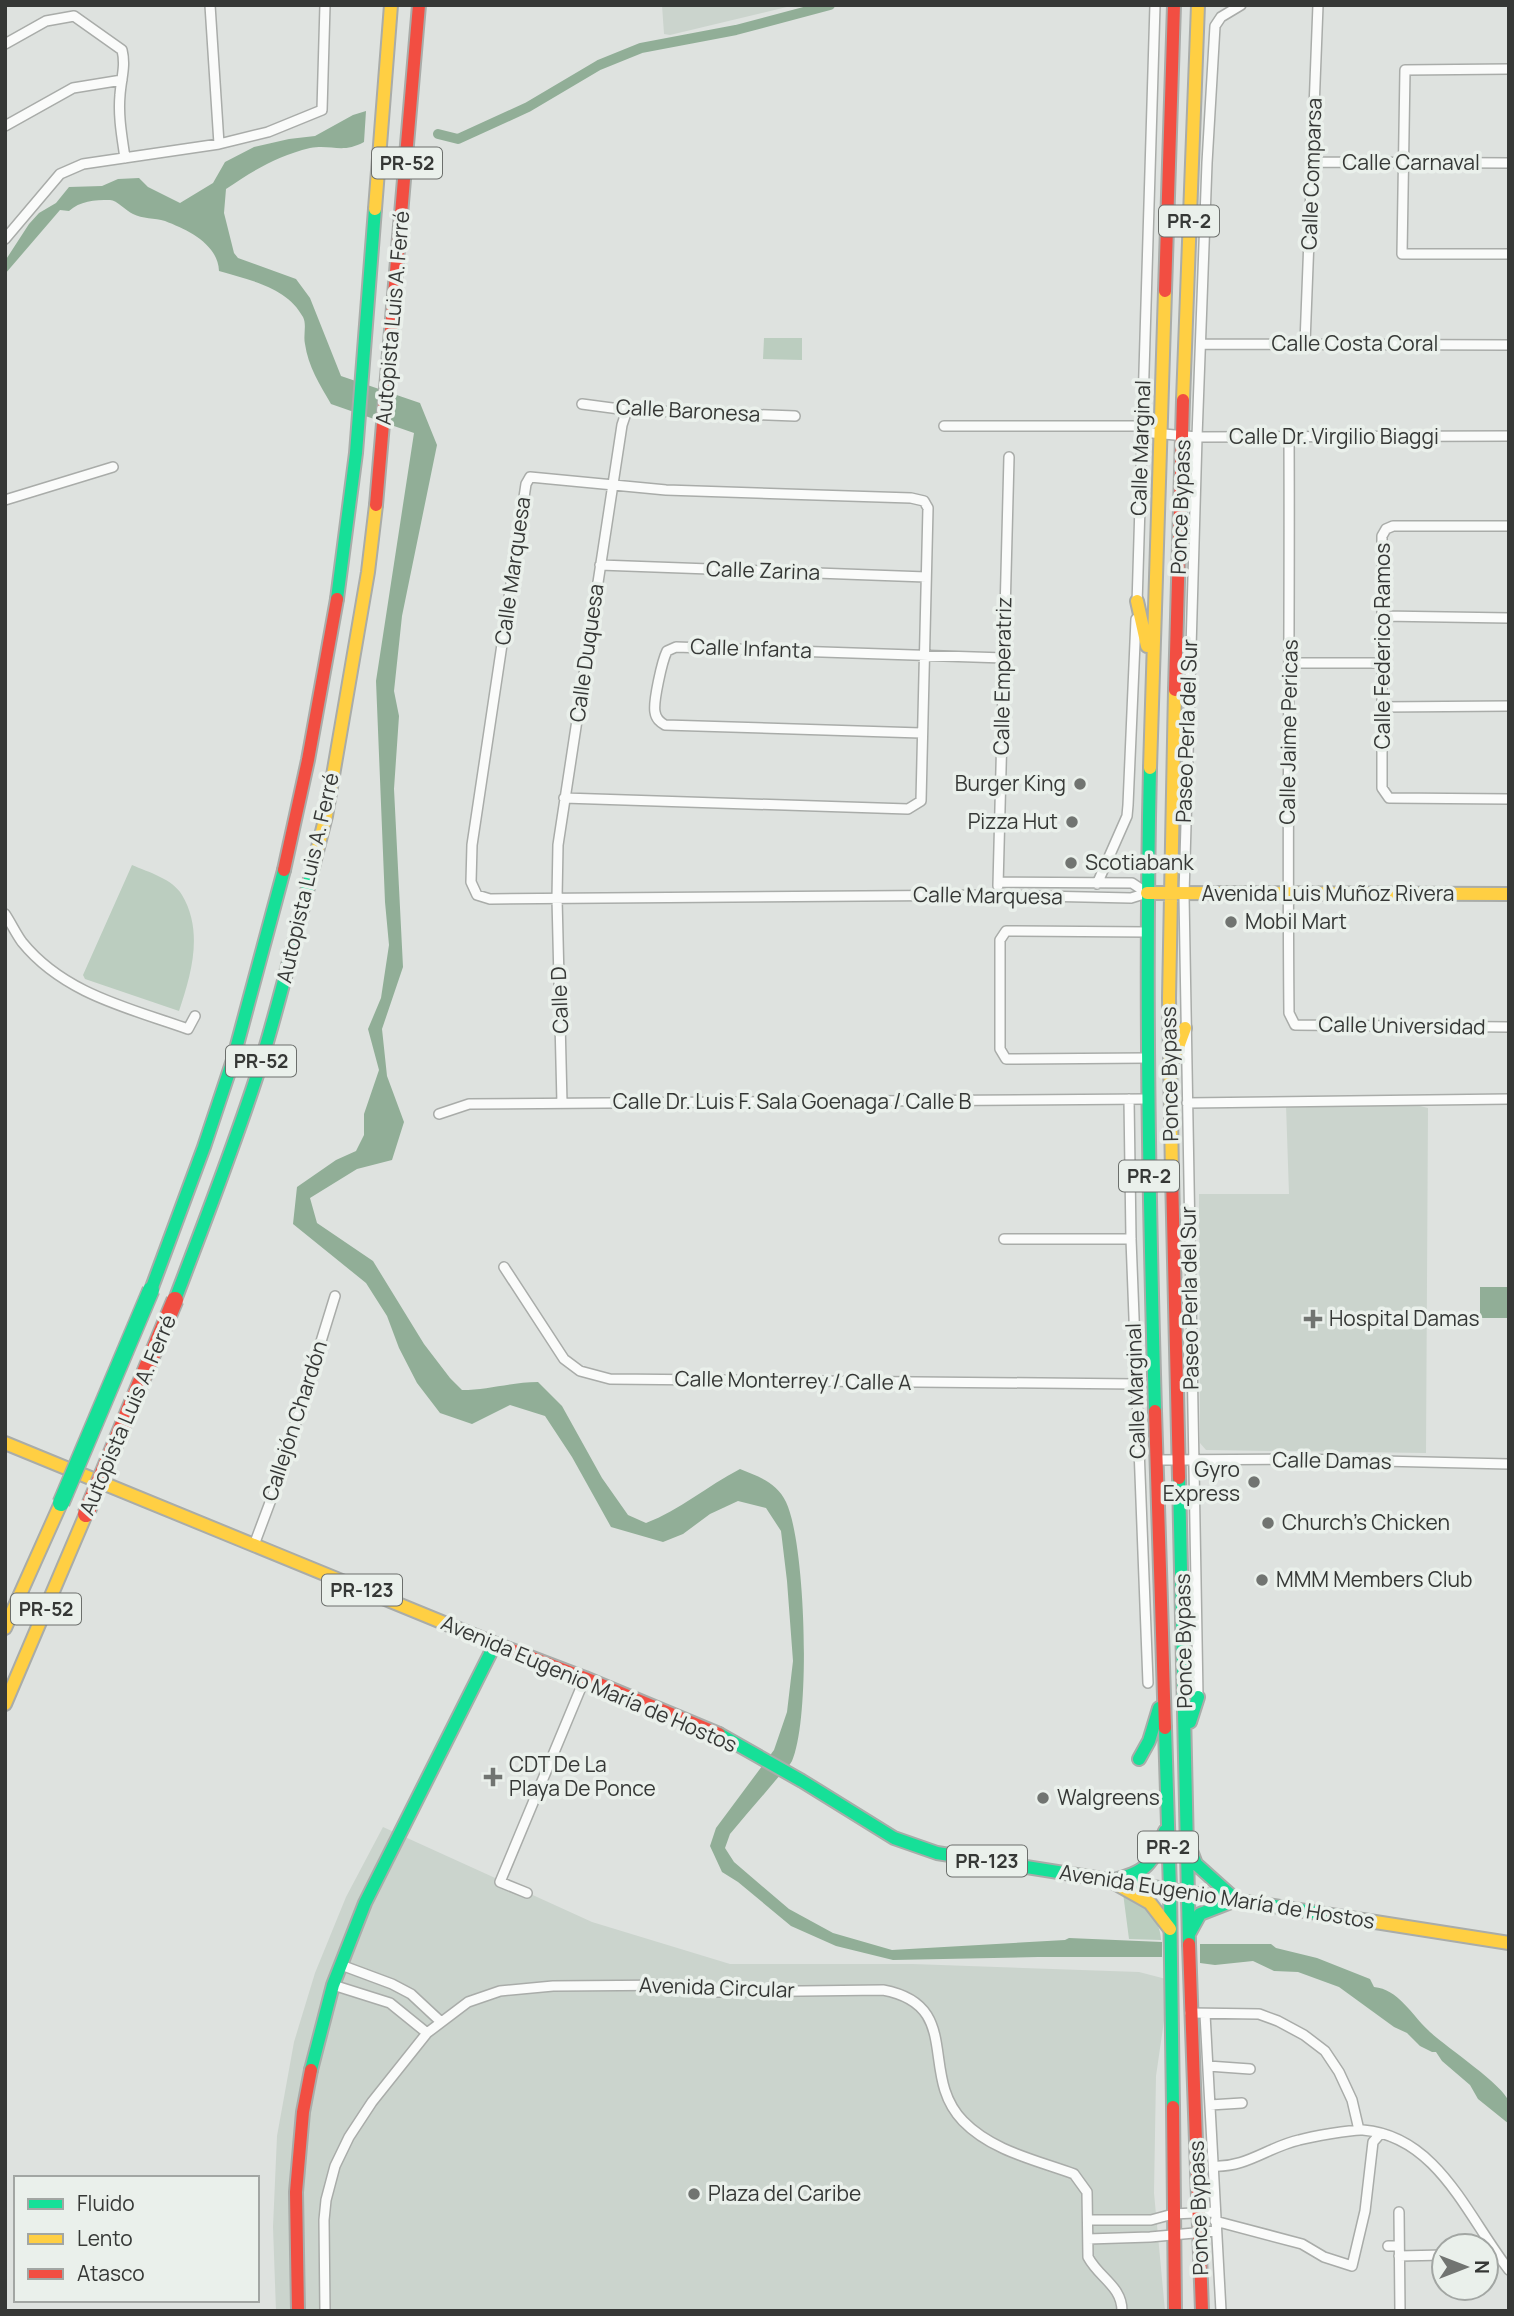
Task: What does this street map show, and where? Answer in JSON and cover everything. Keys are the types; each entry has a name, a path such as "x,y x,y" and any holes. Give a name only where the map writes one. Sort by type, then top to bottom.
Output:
{"main road":[{"name":"Autopista Luis A. Ferré","path":"6,1626 151,1290 205,1145 232,1061 277,901 297,816 319,700 348,519 356,453 391,5"},
{"name":"Autopista Luis A. Ferré","path":"5,1704 176,1300 228,1160 279,1001 326,816 368,572 382,453 419,5"},
{"name":"Ponce Bypass","path":"1174,5 1147,893 1147,1099 1156,1460 1156,1686 1170,1890 1174,2311"},
{"name":"Ponce Bypass","path":"1198,5 1190,437 1170,1070 1186,1460 1188,1936 1197,2013 1210,2215 1202,2311"},
{"path":"1137,601 1146,632 1152,681"},
{"name":"Avenida Luis Muñoz Rivera","path":"1147,893 1509,894"},
{"path":"1170,1070 1185,1028"},
{"name":"Avenida Eugenio María de Hostos","path":"5,1443 719,1734 803,1781 894,1838 937,1853 1509,1943"},
{"path":"298,2311 296,2192 303,2112 316,2045 333,1985 365,1903 495,1644"},
{"path":"1139,1759 1152,1737 1156,1686"},
{"path":"1186,1734 1198,1697"},
{"path":"1111,1881 1137,1875 1152,1864 1167,1825"},
{"path":"1187,1842 1196,1864 1236,1900 1200,1914 1188,1936"},
{"path":"1111,1881 1150,1903 1171,1929"}],"street":[{"path":"210,5 219,144"},
{"path":"5,239 60,174 83,163 219,144 268,132 322,110 325,5"},
{"name":"Calle Marginal","path":"1097,884 1127,816 1128,806 1155,5"},
{"path":"1190,437 1201,344 1206,163 1215,26 1221,17 1241,5"},
{"name":"Calle Comparsa","path":"1305,343 1318,5"},
{"path":"5,44 46,21 74,16 122,50 124,58 120,124 125,158"},
{"path":"1509,69 1405,70 1402,254 1509,254"},
{"path":"5,126 74,88 122,80"},
{"name":"Calle Carnaval","path":"1313,162 1509,163"},
{"name":"Calle Costa Coral","path":"1201,344 1509,345"},
{"name":"Calle Baronesa","path":"582,404 627,410 794,416"},
{"name":"Calle Duquesa","path":"557,898 558,845 564,799 612,486 627,410"},
{"name":"Calle Dr. Virgilio Biaggi","path":"944,426 1142,429 1190,437 1509,436"},
{"name":"Calle Jaime Pericas","path":"1289,436 1287,895 1289,1013 1295,1026"},
{"name":"Calle Emperatriz","path":"998,895 1009,457"},
{"path":"5,500 113,467"},
{"name":"Calle Marquesa","path":"564,799 908,809 921,801 928,508 924,501 911,498 612,486 530,477 526,484 472,845 471,882 477,895 490,899 998,895 1131,898 1147,893"},
{"name":"Calle Federico Ramos","path":"1509,526 1390,527 1382,533 1382,788 1390,799 1509,799"},
{"name":"Calle Zarina","path":"600,565 926,577"},
{"path":"1382,616 1509,618"},
{"name":"Calle Infanta","path":"921,733 665,725 658,721 654,712 663,659 667,651 676,647 1004,658"},
{"path":"1290,663 1382,663"},
{"path":"1382,707 1509,706"},
{"name":"Calle Marquesa","path":"999,882 1132,883 1147,893"},
{"path":"1048,882 1048,897"},
{"name":"Paseo Perla del Sur","path":"1177,894 1187,1102 1186,1460 1198,1697"},
{"name":"Calle D","path":"557,898 562,1103"},
{"path":"5,914 22,942 49,969 82,991 188,1029 195,1016"},
{"path":"1147,1058 1006,1059 1000,1049 1000,940 1006,932 1148,932"},
{"name":"Calle Universidad","path":"1295,1026 1509,1027"},
{"name":"Calle Marginal","path":"1129,1099 1136,1384 1156,1686"},
{"name":"Calle Dr. Luis F. Sala Goenaga / Calle B","path":"439,1114 469,1104 1147,1099"},
{"path":"1187,1102 1509,1099"},
{"path":"1004,1238 1131,1239"},
{"name":"Calle Monterrey / Calle A","path":"504,1267 564,1359 580,1371 610,1379 1136,1384"},
{"name":"Callejón Chardón","path":"254,1545 281,1470 335,1296"},
{"name":"Calle Damas","path":"1156,1460 1509,1464"},
{"path":"527,1893 499,1882 585,1678"},
{"path":"341,1965 411,1994 440,2021"},
{"name":"Avenida Circular","path":"325,2311 324,2220 335,2166 349,2137 372,2102 427,2033 440,2021 468,2002 500,1991 553,1986 686,1984 717,1992 872,1990 897,1993 916,2002 933,2024 939,2072 948,2102 962,2120 978,2134 1003,2149 1074,2174 1087,2192 1088,2258 1118,2292 1122,2311"},
{"path":"333,1985 390,2003 427,2033"},
{"path":"1210,2215 1213,2166 1208,2066 1197,2013 1259,2014 1278,2021 1315,2043 1325,2051 1339,2072 1352,2100 1359,2130"},
{"path":"1208,2066 1250,2068"},
{"path":"1210,2105 1242,2103"},
{"path":"1213,2166 1239,2165 1274,2147 1301,2139 1359,2130 1380,2134 1398,2139 1429,2160 1443,2175 1478,2232"},
{"path":"1088,2221 1152,2220 1172,2214 1210,2215 1302,2244 1324,2257 1352,2266 1364,2211 1373,2142 1380,2134"},
{"path":"1399,2212 1400,2311"},
{"path":"1088,2239 1208,2232 1221,2311"},
{"path":"1388,2246 1399,2251 1430,2254"}],"shaded area":[{"path":"662,5 795,5 670,35 664,34"},
{"path":"366,111 364,142 343,148 310,148 266,164 226,189 224,213 234,253 238,258 296,279 310,298 341,376 420,403 437,445 402,616 394,691 399,716 394,789 403,967 382,1029 387,1076 404,1122 392,1160 357,1169 310,1198 317,1223 373,1261 424,1344 462,1390 538,1382 562,1406 602,1478 628,1515 646,1523 740,1469 766,1481 782,1495 793,1523 802,1591 804,1671 798,1739 790,1764 730,1834 725,1848 734,1862 789,1909 833,1933 892,1950 1069,1938 1162,1942 1162,1957 893,1960 836,1946 791,1926 722,1872 710,1846 716,1828 774,1750 787,1712 793,1661 787,1581 781,1531 766,1508 738,1501 710,1514 683,1534 663,1542 611,1527 572,1457 545,1416 510,1405 472,1424 440,1413 417,1383 399,1348 387,1316 366,1283 293,1224 297,1187 336,1160 356,1151 364,1135 364,1114 379,1070 368,1029 381,998 389,945 376,681 414,433 331,404 309,360 304,320 296,307 287,298 266,286 219,271 217,261 208,246 174,225 137,216 113,200 88,202 69,211 60,210 5,274 5,261 29,224 39,213 56,203 69,187 102,186 118,179 139,178 148,187 180,203 213,183 225,162 254,147 315,136 353,115"},
{"path":"764,338 802,338 802,360 763,359"},
{"path":"132,865 173,885 189,909 193,924 193,953 188,983 179,1011 85,979 83,975"},
{"name":"Hospital Damas","path":"1286,1105 1428,1108 1426,1453 1206,1450 1200,1443 1199,1194 1289,1194"},
{"path":"1480,1287 1509,1287 1509,1318 1480,1318"},
{"name":"Plaza del Caribe","path":"383,1827 592,1922 730,1964 913,1964 1139,1972 1166,1979 1166,2007 1156,2076 1154,2193 1165,2311 276,2311 273,2227 277,2136 294,2042 315,1973 346,1897"},
{"path":"1123,1893 1154,1918 1161,1940 1129,1939"},
{"path":"1200,1944 1271,1944 1276,1948 1317,1958 1370,1979 1374,1987 1390,1992 1428,2030 1496,2085 1509,2102 1509,2124 1478,2099 1470,2085 1442,2061 1436,2052 1420,2046 1407,2033 1394,2027 1339,1987 1298,1972 1274,1971 1253,1961 1215,1965 1200,1963"}],"waterway":[{"path":"438,134 458,139 528,107 599,65 641,48 736,30 830,5"}],"traffic: fast":[{"path":"337,599 356,453 375,209"},
{"path":"1150,768 1148,1090 1155,1411"},
{"path":"175,1300 259,1069 314,863"},
{"path":"151,1290 233,1060 284,870"},
{"path":"61,1503 151,1290"},
{"path":"1179,1478 1189,1944"},
{"path":"311,2070 333,1985 365,1903 495,1644"},
{"path":"1190,1722 1198,1697"},
{"path":"1139,1759 1149,1741 1159,1708"},
{"path":"1165,1728 1173,2107"},
{"path":"719,1734 894,1838 937,1853 1337,1916"},
{"path":"1111,1881 1133,1874 1147,1865 1165,1831"},
{"path":"1189,1934 1200,1914 1236,1900 1196,1864 1190,1848"}],"traffic: slow":[{"path":"375,209 391,5"},
{"path":"1183,400 1198,5"},
{"path":"1150,768 1165,291"},
{"path":"314,863 326,816 368,572 376,505"},
{"path":"1137,601 1147,646"},
{"path":"1172,1174 1169,998 1175,690"},
{"path":"1147,893 1509,894"},
{"path":"1174,1058 1185,1028"},
{"path":"5,1443 488,1641"},
{"path":"5,1628 61,1503"},
{"path":"5,1704 86,1514"},
{"path":"1111,1881 1150,1903 1170,1929"},
{"path":"1337,1916 1509,1943"}],"traffic: jam":[{"path":"376,505 419,5"},
{"path":"1165,291 1174,5"},
{"path":"1175,690 1183,400"},
{"path":"284,870 308,760 337,599"},
{"path":"1172,1174 1179,1478"},
{"path":"86,1514 175,1300"},
{"path":"1155,1411 1165,1728"},
{"path":"488,1641 719,1734"},
{"path":"1189,1944 1202,2311"},
{"path":"298,2311 296,2192 303,2112 311,2070"},
{"path":"1173,2107 1175,2311"}],"place":[{"name":"Burger King","path":"1080,784"},
{"name":"Pizza Hut","path":"1072,822"},
{"name":"Scotiabank","path":"1071,863"},
{"name":"Mobil Mart","path":"1231,922"},
{"name":"Hospital Damas","path":"1313,1319"},
{"name":"Gyro Express","path":"1254,1482"},
{"name":"Church's Chicken","path":"1268,1523"},
{"name":"MMM Members Club","path":"1262,1580"},
{"name":"CDT De La Playa De Ponce","path":"493,1777"},
{"name":"Walgreens","path":"1043,1798"},
{"name":"Plaza del Caribe","path":"694,2194"}]}
